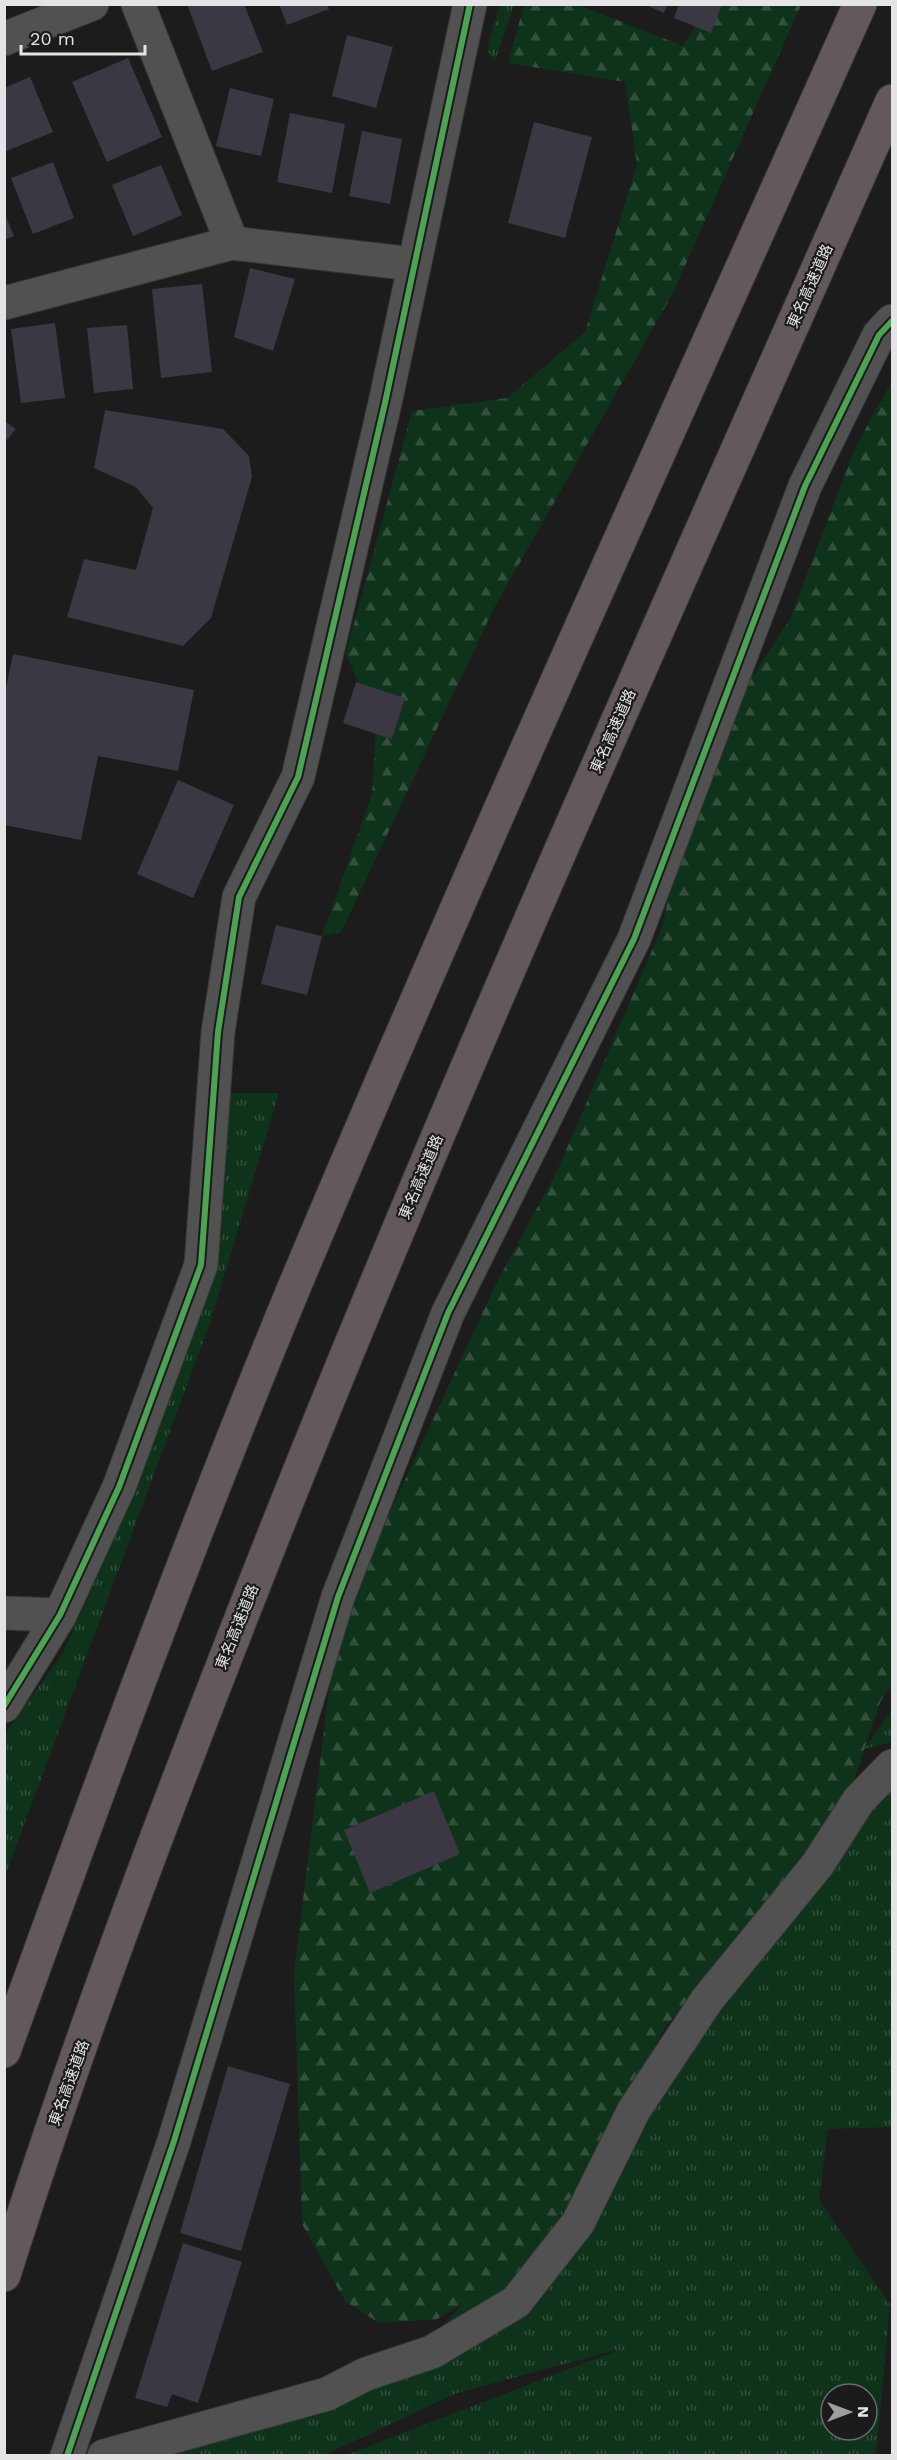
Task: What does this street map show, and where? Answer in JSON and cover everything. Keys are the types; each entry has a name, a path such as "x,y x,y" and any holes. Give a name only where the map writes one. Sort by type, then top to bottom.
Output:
{"highway":[{"path":"4,2051 128,1706 292,1293 498,814 860,4"},
{"name":"東名高速道路","path":"4,2275 38,2168 196,1730 359,1320 564,842 892,101"}],"street":[{"path":"4,39 92,4"},
{"path":"138,4 232,243"},
{"path":"4,1706 60,1616 119,1487 201,1265 218,1032 239,897 298,777 385,403 470,4"},
{"path":"4,303 232,243 413,264"},
{"path":"67,2456 174,2141 338,1597 448,1313 634,939 805,486 879,335 892,321"},
{"path":"4,1613 60,1616"},
{"path":"104,2456 327,2394 366,2374 432,2352 516,2302 578,2223 634,2110 707,2000 818,1864 859,1800 892,1766"}],"green space":[{"path":"499,5 514,5 495,61 487,50"},
{"path":"524,5 579,5 683,46 709,5 801,5 672,295 494,608 341,932 322,936 372,794 376,727 346,653 412,411 507,398 585,332 637,164 625,82 508,63"},
{"path":"892,381 892,1686 881,1700 844,1810 664,2029 584,2179 517,2272 437,2319 379,2323 345,2301 302,2224 294,1972 337,1626 495,1286 558,1169 662,927 692,788 741,694 790,619 855,448"},
{"path":"230,1093 279,1093 210,1323 5,1876 5,1734 63,1653 154,1443 209,1289"},
{"path":"892,1710 892,1742 864,1749"},
{"path":"892,1766 892,2127 828,2129 819,2200 890,2304 879,2423 879,2382 819,2382 819,2442 877,2442 876,2455 346,2455 623,2348 457,2393 324,2455 137,2456 434,2335 675,2075 818,1864"}],"building":[{"path":"187,4 244,4 263,52 212,71"},
{"path":"279,4 327,4 329,9 287,25"},
{"path":"644,4 668,4 664,13"},
{"path":"679,4 722,4 711,33 674,18"},
{"path":"347,35 393,47 376,108 332,96"},
{"path":"128,58 162,137 107,162 72,82"},
{"path":"30,77 53,132 4,152 4,88"},
{"path":"230,88 274,99 261,156 216,146"},
{"path":"290,113 345,124 332,193 277,182"},
{"path":"534,122 592,137 565,238 508,223"},
{"path":"362,131 402,139 390,204 349,196"},
{"path":"53,162 74,218 33,234 11,178"},
{"path":"161,165 182,215 133,236 112,185"},
{"path":"4,212 14,236 4,240"},
{"path":"250,268 295,279 273,351 234,337"},
{"path":"202,284 212,372 161,378 152,289"},
{"path":"55,323 65,398 21,403 11,329"},
{"path":"127,325 133,389 94,393 87,328"},
{"path":"105,410 223,429 249,456 252,477 211,618 183,646 67,617 84,559 136,570 153,508 136,487 94,468"},
{"path":"4,421 16,429 4,443"},
{"path":"13,654 194,690 178,771 98,756 81,840 4,825 4,697"},
{"path":"356,682 405,698 392,739 343,723"},
{"path":"178,780 234,805 193,898 137,874"},
{"path":"276,925 322,936 307,995 261,984"},
{"path":"434,1791 460,1854 370,1893 344,1830"},
{"path":"228,2066 290,2084 241,2251 180,2233"},
{"path":"183,2243 242,2262 198,2403 172,2394 167,2407 135,2398"}],"cycle path":[{"path":"4,1706 60,1615 119,1487 201,1265 218,1032 239,897 298,777 385,403 470,4"},
{"path":"67,2456 174,2141 338,1597 448,1313 634,939 805,486 879,335 892,321"}]}
